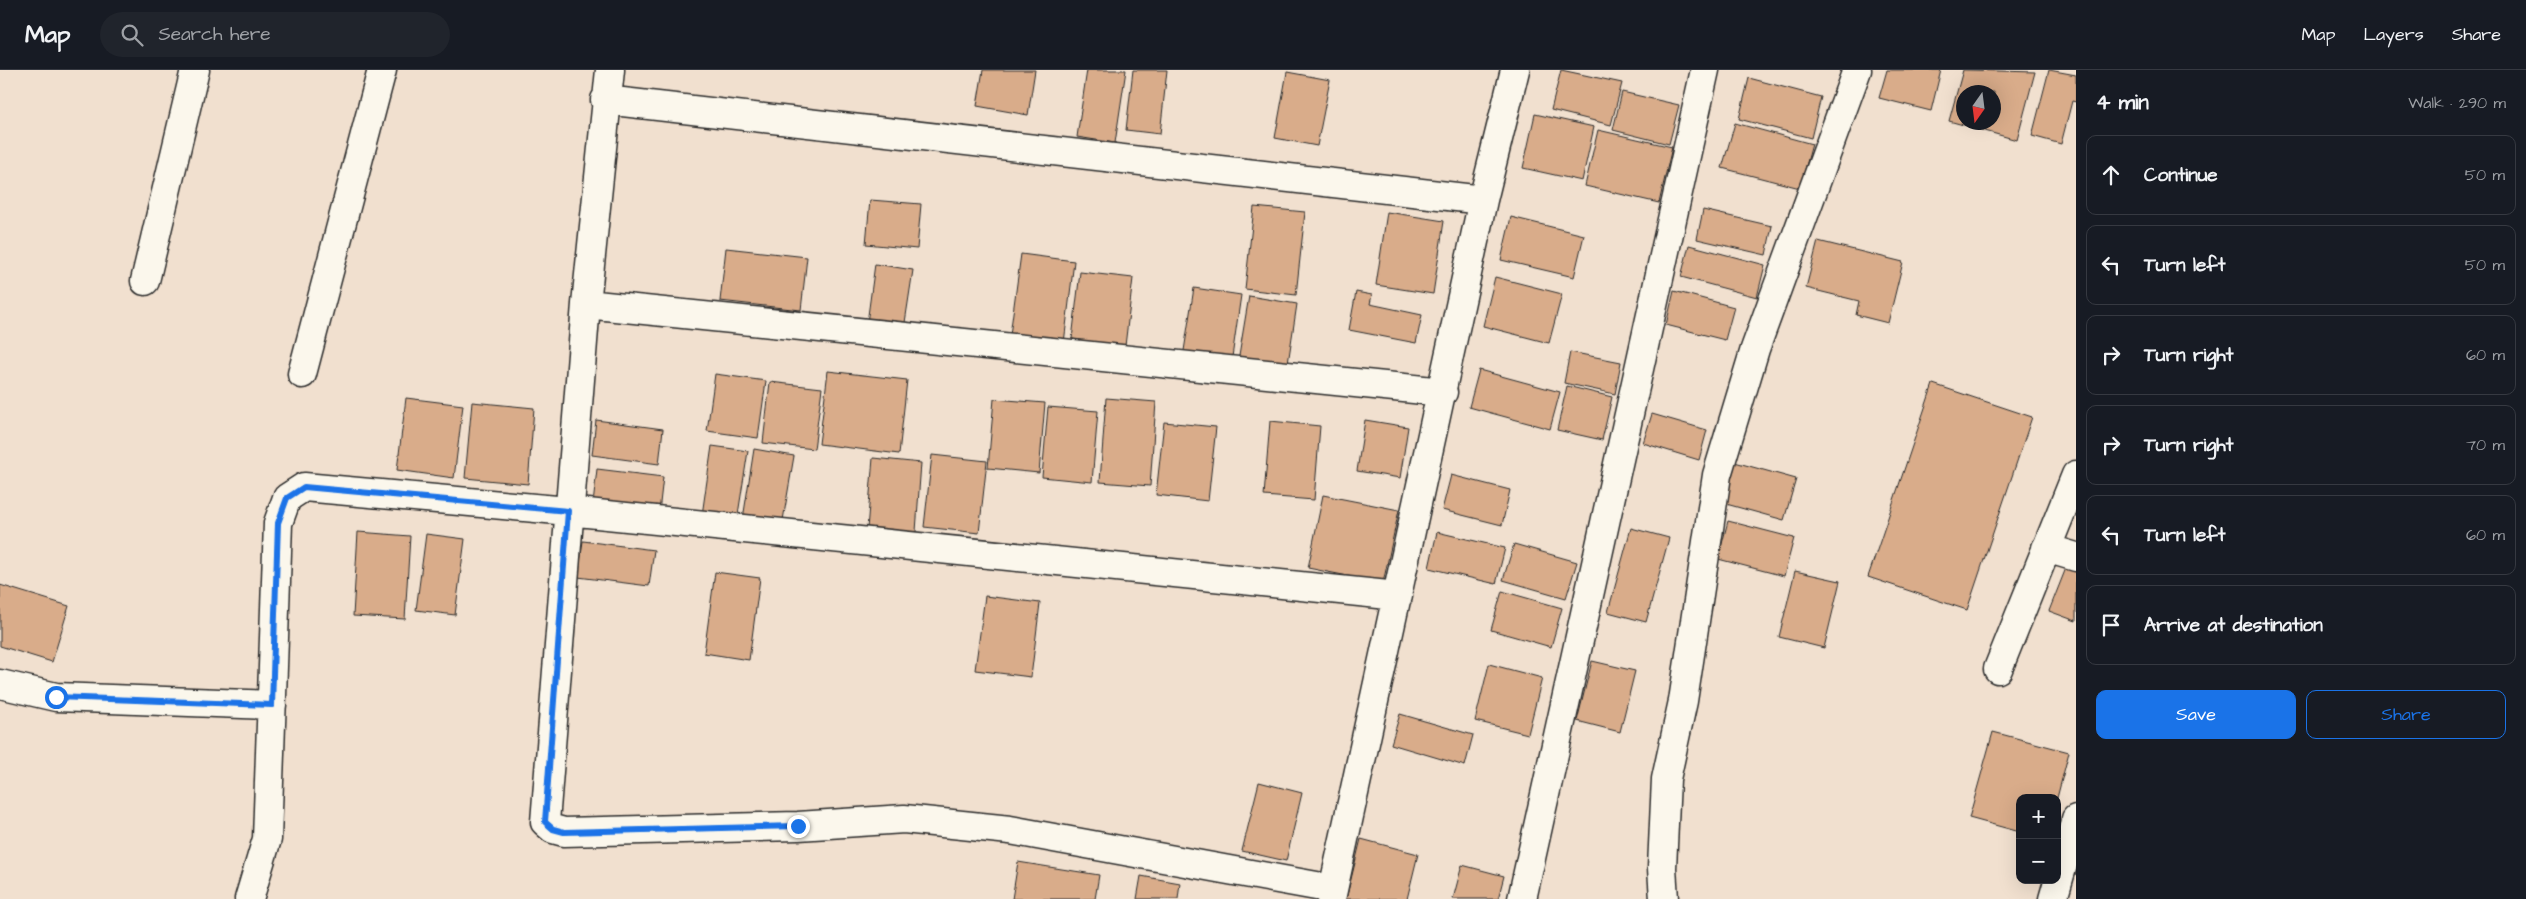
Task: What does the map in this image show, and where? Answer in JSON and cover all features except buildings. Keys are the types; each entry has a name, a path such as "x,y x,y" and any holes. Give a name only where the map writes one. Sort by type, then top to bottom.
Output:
{"street":[{"path":"302,374 382,70"},
{"path":"610,70 605,100 568,511 545,822 553,829 564,832 798,826 904,819 1010,830 1332,894 1443,392 1483,200 1515,70"},
{"path":"1522,899 1705,70"},
{"path":"1664,899 1662,868 1666,779 1683,701 1717,475 1754,349 1857,70"},
{"path":"145,281 192,71"},
{"path":"605,100 1483,200"},
{"path":"586,304 1443,392"},
{"path":"1998,668 2076,475"},
{"path":"249,899 267,839 278,523 287,498 304,487 568,511 1398,596"},
{"path":"2046,548 2076,557"},
{"path":"0,684 56,697 272,705"},
{"path":"2052,899 2076,819"}],"route":[{"path":"56,697 272,705 278,523 282,507 287,498 304,487 568,511 545,822 553,829 564,832 798,826"}]}
